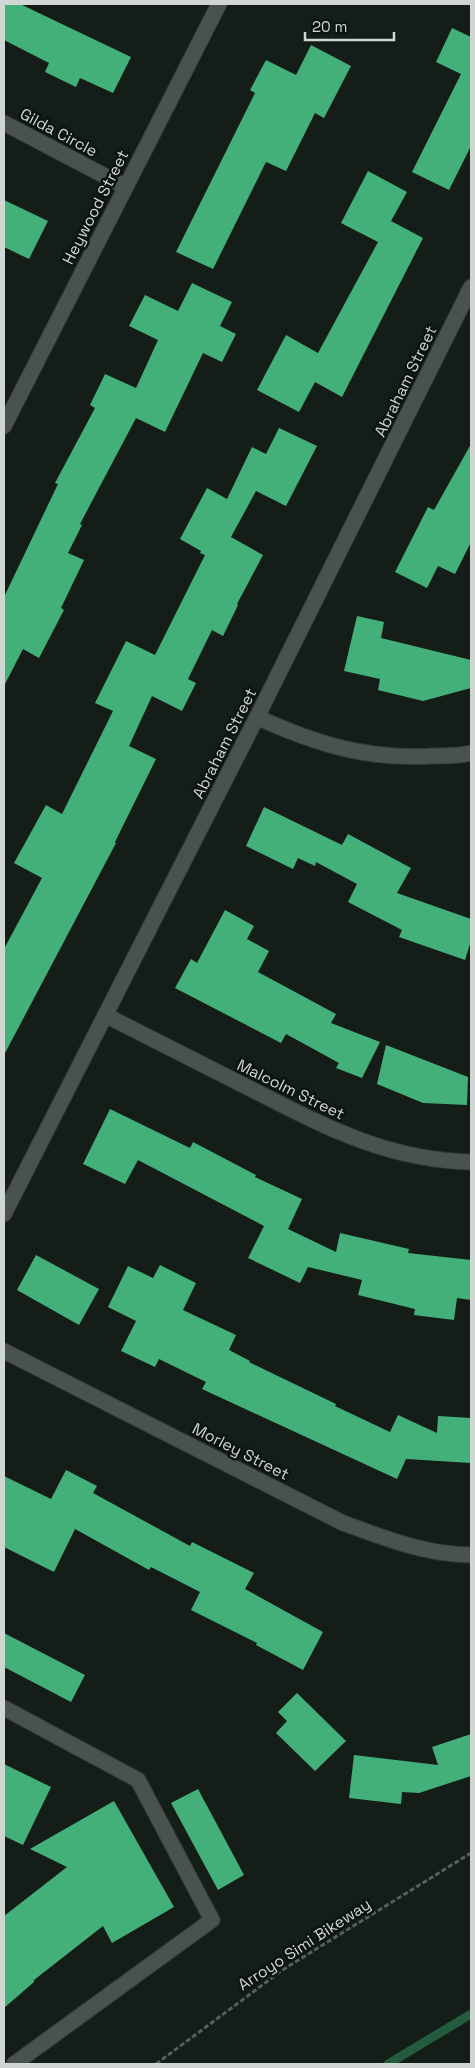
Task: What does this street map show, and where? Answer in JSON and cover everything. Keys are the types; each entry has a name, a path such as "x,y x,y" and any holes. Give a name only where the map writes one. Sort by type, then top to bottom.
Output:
{"street":[{"name":"Heywood Street","path":"4,426 124,186 218,4"},
{"name":"Gilda Circle","path":"4,123 124,186"},
{"name":"Abraham Street","path":"4,1214 257,717 471,287"},
{"path":"257,717 297,736 355,752 403,758 471,754"},
{"name":"Malcolm Street","path":"105,1015 331,1130 391,1152 443,1161 471,1162"},
{"name":"Morley Street","path":"4,1351 343,1523 399,1544 460,1555 471,1555"},
{"path":"4,1708 138,1780 212,1920 14,2064"}],"path":[{"name":"Arroyo Simi Bikeway","path":"156,2064 284,1968 471,1853"}],"building":[{"path":"4,4 20,4 131,57 113,93 80,78 76,87 45,72 49,63 4,40"},
{"path":"452,28 471,37 471,146 449,190 412,172 461,74 436,62"},
{"path":"311,45 351,66 324,118 315,113 286,171 266,162 213,269 176,252 255,93 250,90 266,60 296,75"},
{"path":"368,171 407,192 391,221 423,238 342,397 315,382 299,412 257,390 286,335 318,353 378,242 341,223"},
{"path":"4,200 48,221 29,259 4,247"},
{"path":"192,283 232,302 220,326 236,334 222,362 203,353 165,432 136,418 80,524 82,525 68,553 84,560 61,608 64,610 39,658 23,649 4,686 4,597 58,484 55,483 95,408 90,405 105,374 136,388 158,340 129,326 145,295 178,311"},
{"path":"279,428 317,446 286,506 256,491 231,537 263,555 237,604 223,636 212,630 188,679 196,683 182,711 152,696 129,746 156,759 116,843 4,1055 4,949 42,878 14,863 46,805 62,814 113,711 95,703 126,641 155,655 205,555 180,539 207,488 227,499 252,447 266,454"},
{"path":"471,444 471,542 455,574 438,566 427,588 395,572 428,507 434,510"},
{"path":"357,616 384,622 381,638 471,660 471,688 423,701 378,690 380,679 344,671"},
{"path":"264,807 342,845 348,834 411,868 397,893 471,919 471,941 465,960 399,937 402,930 348,902 357,884 316,862 315,866 298,858 293,869 246,846"},
{"path":"225,910 254,926 247,939 269,951 258,972 336,1014 331,1023 380,1042 362,1078 336,1068 339,1063 286,1034 281,1043 175,988 191,959 197,963"},
{"path":"386,1045 468,1077 467,1105 423,1103 377,1084"},
{"path":"110,1109 190,1148 193,1142 256,1175 255,1177 302,1199 288,1229 336,1252 340,1233 409,1249 408,1253 471,1260 471,1300 457,1298 454,1320 414,1315 415,1309 358,1295 362,1280 308,1267 300,1283 248,1258 264,1226 138,1160 125,1184 83,1164"},
{"path":"36,1255 99,1289 79,1325 17,1290"},
{"path":"160,1265 196,1283 183,1310 236,1335 229,1350 249,1362 336,1404 335,1406 390,1432 398,1415 437,1433 438,1416 471,1418 471,1463 406,1459 397,1479 202,1389 206,1382 159,1359 155,1367 121,1351 136,1321 108,1307 128,1266 153,1278"},
{"path":"66,1470 97,1486 93,1493 190,1546 192,1542 254,1573 245,1589 323,1632 303,1670 256,1645 257,1643 191,1610 200,1592 151,1567 149,1570 75,1529 54,1572 4,1547 4,1476 51,1499"},
{"path":"4,1633 85,1675 71,1702 4,1667"},
{"path":"297,1693 346,1741 315,1771 276,1733 287,1721 278,1712"},
{"path":"471,1734 471,1776 419,1793 402,1792 401,1804 349,1798 354,1755 438,1765 432,1747"},
{"path":"4,1764 51,1787 23,1845 4,1836"},
{"path":"198,1789 244,1875 218,1890 171,1803"},
{"path":"114,1801 174,1907 112,1943 103,1926 34,1980 4,2008 4,1916 67,1867 30,1849"}],"waterway":[{"path":"388,2064 471,2014"}]}
